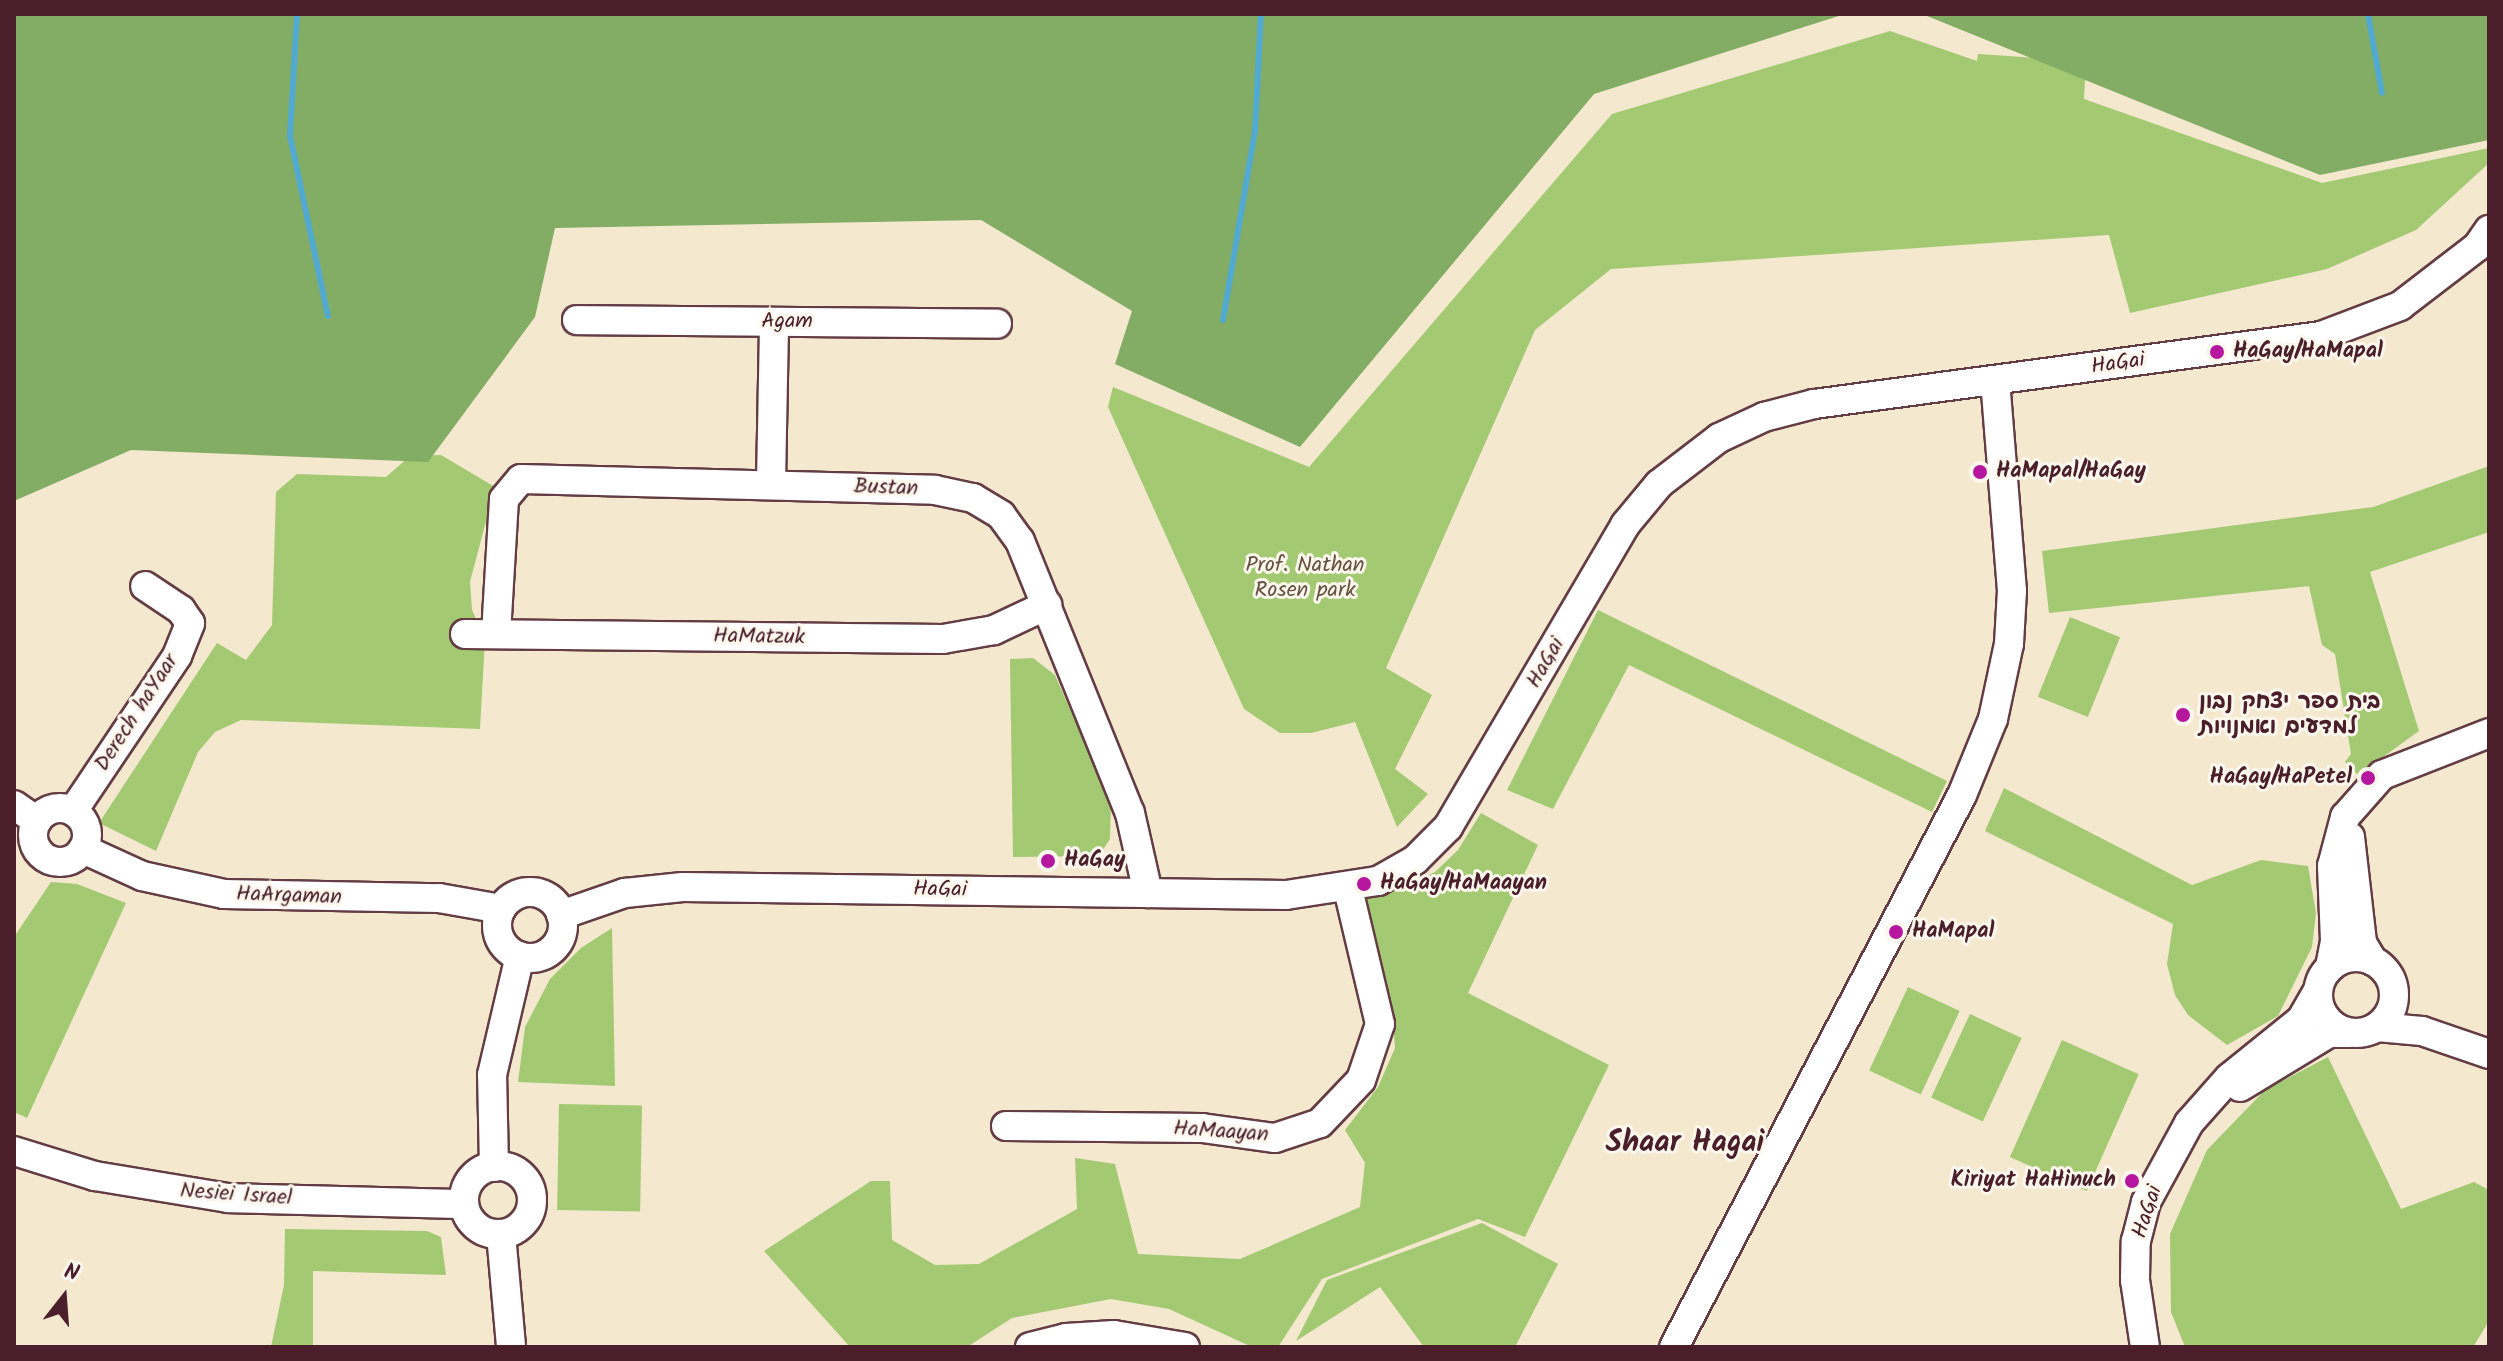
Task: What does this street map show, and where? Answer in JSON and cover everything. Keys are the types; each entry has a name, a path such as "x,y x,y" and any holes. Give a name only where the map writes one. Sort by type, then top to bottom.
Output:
{"street":[{"name":"HaGai","path":"561,915 625,893 683,887 1286,895 1348,889 1397,872 1448,827 1617,537 1678,467 1719,438 1789,410 2321,336 2361,324 2400,306 2441,278 2489,230"},
{"name":"Agam","path":"577,320 997,324"},
{"path":"771,483 774,322"},
{"path":"1674,1347 1962,795 1993,719 2005,669 2012,602 1995,381"},
{"name":"Bustan","path":"496,634 504,499 516,481 533,476 949,491 984,502 1015,532 1047,605 1130,813 1148,893"},
{"name":"Derech haYaar","path":"73,811 177,656 190,623 181,610 145,586"},
{"name":"HaMatzuk","path":"465,634 943,639 994,630 1047,605"},
{"name":"HaGai","path":"2146,1343 2136,1241 2146,1202 2189,1123 2229,1078 2301,1020 2324,979 2335,941 2332,866 2345,817 2382,775 2415,758 2489,733"},
{"path":"2357,801 2352,867 2362,943 2409,1007 2473,1048"},
{"path":"73,811 85,824 83,849 62,862 46,858 33,837 25,813 73,811"},
{"name":"HaArgaman","path":"83,849 142,876 224,894 439,898 501,909"},
{"name":"HaMaayan","path":"1006,1126 1202,1128 1275,1138 1320,1123 1361,1080 1380,1024 1348,889"},
{"path":"527,892 548,898 561,915 561,935 549,951 520,956 499,937 501,909 527,892"},
{"path":"494,1167 492,1075 520,956"},
{"path":"2382,971 2351,957 2324,979 2328,1022 2348,1033 2377,1027 2422,1031 2473,1048"},
{"path":"2377,1027 2391,1011 2382,971"},
{"name":"HaGai","path":"2208,1103 2329,1033 2348,1033"},
{"name":"Nesiei Israel","path":"14,1151 95,1176 228,1198 464,1204"},
{"path":"494,1167 517,1172 531,1191 522,1224 501,1234 472,1223 464,1204 475,1175 494,1167"},
{"path":"501,1234 511,1347"},
{"path":"1030,1347 1102,1335 1185,1347"}],"green space":[{"path":"14,14 1845,14 1594,94 1300,447 1115,364 1132,311 981,220 555,228 535,317 428,462 131,450 14,501"},
{"path":"1922,14 2489,14 2489,140 2320,175"},
{"name":"Prof. Nathan Rosen park","path":"1890,31 1977,61 1978,54 2086,61 2084,99 2322,183 2489,148 2489,163 2416,230 2327,269 2130,313 2109,235 1611,269 1535,330 1386,668 1432,695 1395,769 1428,794 1397,827 1355,722 1311,733 1280,733 1244,709 1108,407 1113,387 1309,467 1612,114"},
{"path":"441,455 495,487 470,582 472,610 485,639 480,729 241,720 215,732 198,752 156,851 99,823 217,643 246,660 272,625 276,492 297,474 386,477 410,456"},
{"path":"2489,466 2489,532 2370,572 2419,731 2358,775 2345,762 2351,754 2335,654 2322,645 2309,586 2049,613 2042,551 2373,507"},
{"path":"1598,610 1947,781 1932,812 1629,665 1553,809 1507,790"},
{"path":"2070,617 2120,637 2088,717 2038,697"},
{"path":"1033,658 1055,675 1111,803 1110,839 1099,856 1013,857 1010,659"},
{"path":"2004,788 2192,885 2261,860 2308,866 2316,913 2312,947 2278,1016 2227,1045 2188,1015 2175,995 2167,964 2173,924 1985,831"},
{"path":"1481,813 1538,845 1468,993 1609,1065 1525,1237 1478,1219 1322,1279 1278,1347 1252,1347 1169,1309 1111,1299 1012,1318 967,1347 850,1347 764,1251 871,1181 890,1181 892,1240 935,1265 979,1264 1077,1209 1075,1158 1115,1164 1138,1254 1240,1259 1360,1207 1365,1163 1345,1130 1378,1087 1395,1048 1392,1008 1363,899 1401,889 1435,872 1458,850"},
{"path":"51,882 77,884 126,903 27,1118 14,1112 14,937"},
{"path":"612,928 615,1086 518,1082 525,1027 550,979 581,948"},
{"path":"1908,987 1960,1011 1921,1094 1869,1070"},
{"path":"1970,1014 2022,1038 1983,1121 1931,1097"},
{"path":"2062,1040 2139,1074 2087,1191 2010,1157"},
{"path":"2328,1057 2401,1209 2474,1182 2489,1190 2489,1321 2473,1347 2185,1347 2171,1312 2170,1234 2207,1150 2265,1090"},
{"path":"559,1104 642,1105 640,1211 557,1210"},
{"path":"1482,1223 1558,1264 1515,1347 1424,1347 1380,1287 1296,1341 1327,1280"},
{"path":"285,1229 427,1231 441,1237 446,1275 313,1271 313,1347 271,1347 284,1285"}],"waterway":[{"path":"297,14 290,136 328,316"},
{"path":"1223,320 1255,131 1261,14"},
{"path":"2368,14 2382,93"}],"place":[{"name":"HaGay/HaMapal","path":"2217,352"},
{"name":"HaMapal/HaGay","path":"1980,472"},
{"name":"בית ספר יצחק נבון למדעים ואמנויות","path":"2183,715"},
{"name":"HaGay/HaPetel","path":"2368,778"},
{"name":"HaGay","path":"1048,861"},
{"name":"HaGay/HaMaayan","path":"1364,884"},
{"name":"HaMapal","path":"1896,932"},
{"name":"Kiriyat HaHinuch","path":"2132,1181"}],"district":[{"name":"Shaar Hagai","path":"1685,1143"}]}
